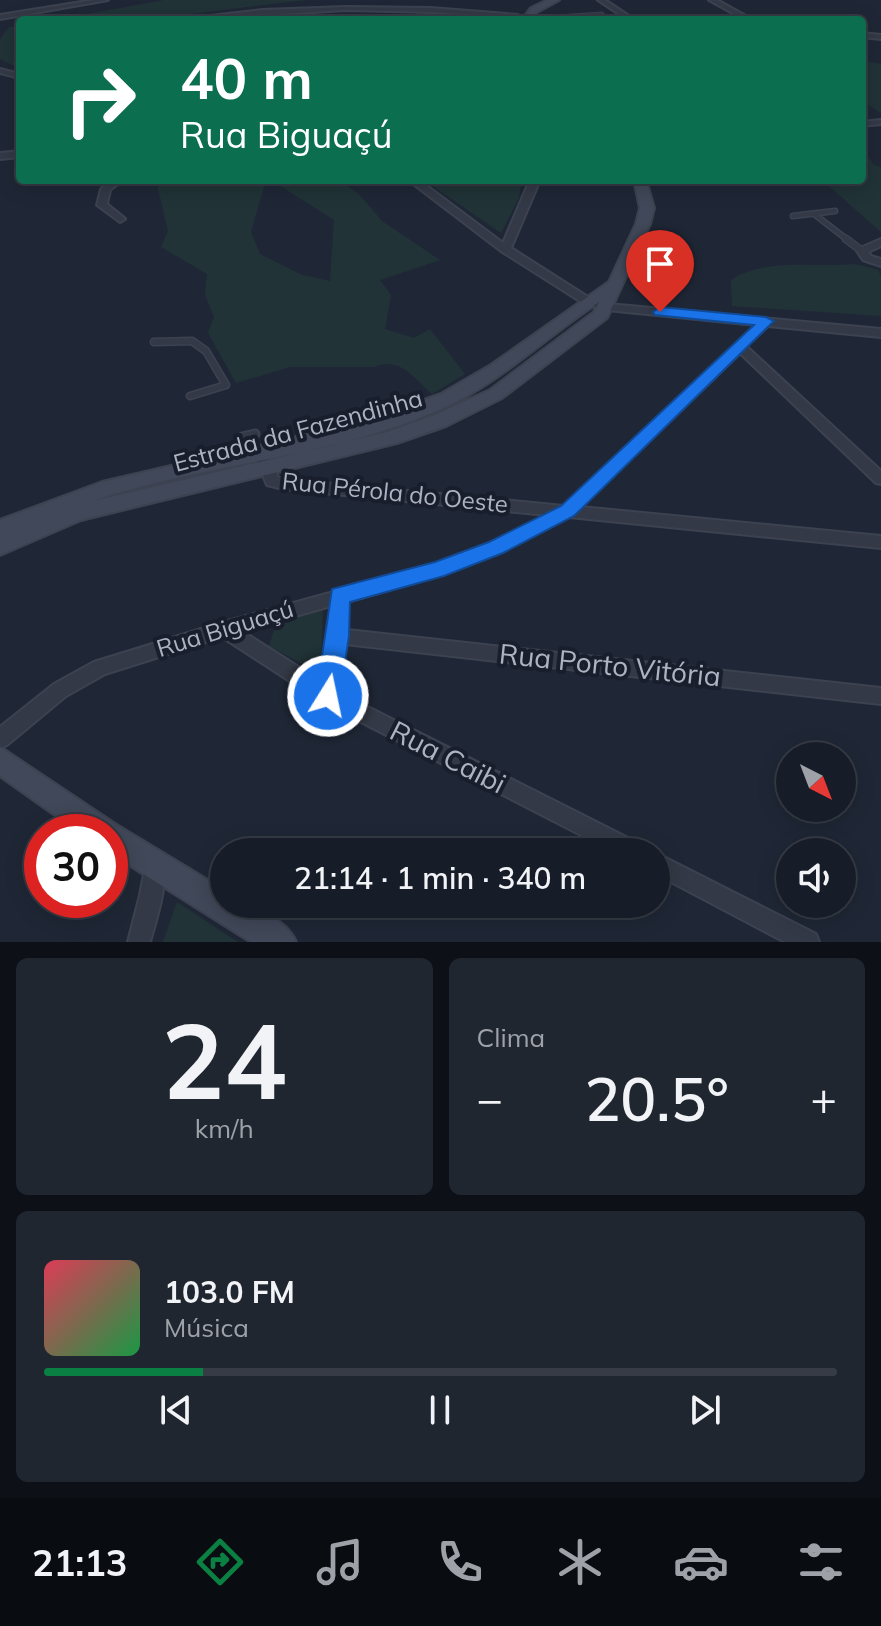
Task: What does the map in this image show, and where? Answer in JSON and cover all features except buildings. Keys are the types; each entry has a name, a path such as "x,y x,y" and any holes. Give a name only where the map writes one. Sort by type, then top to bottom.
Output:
{"main road":[{"path":"518,16 541,0"},
{"path":"529,16 555,0"},
{"name":"Estrada da Fazendinha","path":"0,529 67,501 258,461 390,438 470,407 514,383 588,327 607,307 643,224 647,208 641,184"},
{"name":"Estrada da Fazendinha","path":"0,546 76,513 384,422 453,396 500,369 587,301 614,285"},
{"path":"0,760 78,814"},
{"path":"128,848 280,942"}],"street":[{"path":"0,17 105,0"},
{"path":"437,11 453,0"},
{"path":"601,0 626,16"},
{"path":"712,0 742,16"},
{"path":"220,16 263,12 437,11 493,16"},
{"path":"113,184 106,189 102,205 120,219"},
{"path":"418,184 505,249 587,301 607,307 881,333"},
{"path":"505,249 533,184"},
{"path":"881,242 862,251 867,258 881,263"},
{"name":"Rua Biguaçú","path":"0,739 60,690 100,668 224,629 437,570 496,548 568,511 766,321"},
{"path":"739,346 881,479"},
{"name":"Rua Pérola do Oeste","path":"258,461 272,481 283,484 881,542"},
{"path":"328,696 338,636 339,596"},
{"name":"Rua Caibi","path":"224,629 328,696 607,838"},
{"name":"Rua Porto Vitória","path":"338,636 881,696"},
{"path":"139,942 154,866"},
{"path":"670,870 808,942"}],"lane":[{"path":"572,16 602,14"},
{"path":"793,216 835,211"},
{"path":"814,214 862,251"},
{"path":"154,342 181,337 200,343 226,385 190,396"},
{"path":"255,434 242,437 258,461"}],"shaded area":[{"path":"164,0 305,0 175,16 76,16"},
{"path":"16,26 16,67 0,59 0,39 9,27"},
{"path":"866,61 881,64 881,113 866,104"},
{"path":"866,156 874,165 881,167 881,232 827,184 866,184"},
{"path":"157,184 265,184 251,232 260,254 302,275 330,281 334,220 277,184 345,184 359,194 382,221 440,260 380,280 391,295 385,329 414,338 430,329 465,374 432,394 406,370 391,364 374,367 290,367 236,383 208,333 214,317 205,295 207,274 161,247 168,231"},
{"path":"430,184 521,184 519,198 501,233"},
{"path":"855,264 878,270 881,276 881,316 732,306 731,280 745,273 775,266"},
{"path":"323,608 321,674 269,646 277,621"},
{"path":"177,902 238,942 163,942"}],"route":[{"path":"328,696 338,636 339,596 437,570 496,548 568,511 766,321 660,312"}]}
